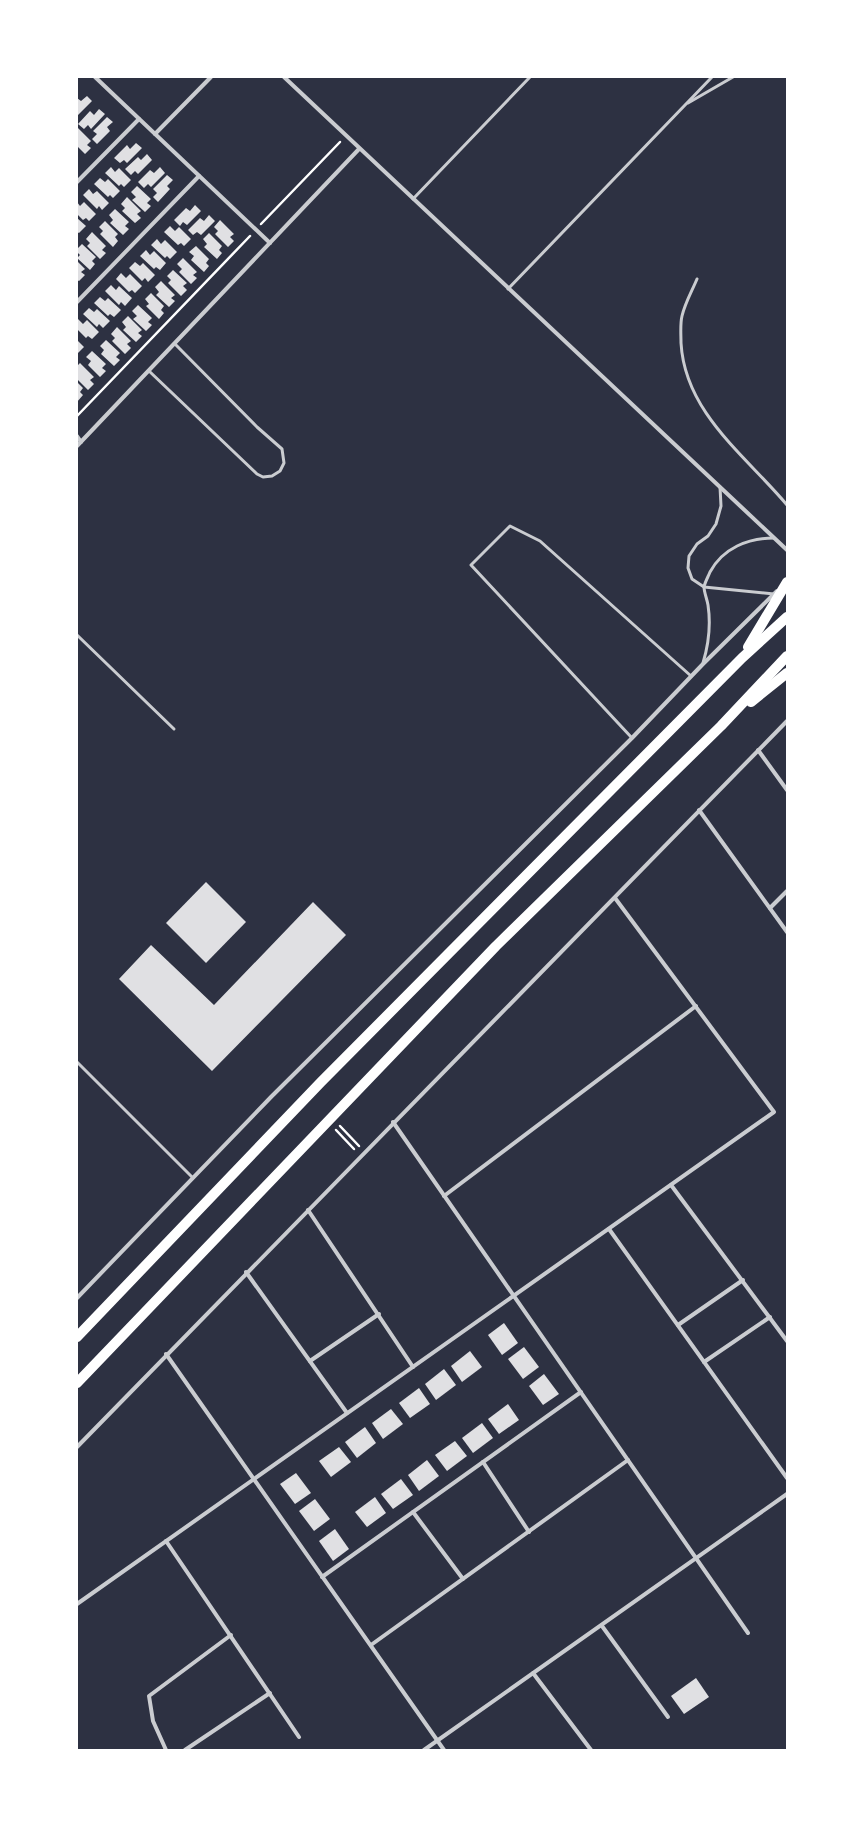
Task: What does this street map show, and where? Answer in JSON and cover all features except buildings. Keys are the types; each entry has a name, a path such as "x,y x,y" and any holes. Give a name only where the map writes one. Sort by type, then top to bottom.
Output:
{"main road":[{"path":"742,658 787,582"},
{"path":"78,1334 321,1082 742,658 787,616"},
{"path":"77,1384 496,946 721,726 787,656"},
{"path":"721,726 787,673"}],"street":[{"path":"95,77 270,243"},
{"path":"155,134 211,77"},
{"path":"284,77 787,550"},
{"path":"77,182 139,119"},
{"path":"77,446 150,371 359,149"},
{"path":"77,302 199,176"},
{"path":"77,436 81,442"},
{"path":"77,1298 271,1097 632,738 702,664 787,582"},
{"path":"77,1447 246,1272 615,898 787,721"},
{"path":"758,750 787,790"},
{"path":"699,810 787,932"},
{"path":"770,908 787,891"},
{"path":"77,1604 774,1112 615,898"},
{"path":"444,1196 696,1006"},
{"path":"393,1122 748,1633"},
{"path":"671,1185 787,1341"},
{"path":"308,1210 379,1314 413,1367"},
{"path":"609,1229 787,1478"},
{"path":"246,1272 348,1413"},
{"path":"678,1325 743,1280"},
{"path":"310,1360 379,1314"},
{"path":"704,1362 770,1318"},
{"path":"166,1354 444,1750"},
{"path":"322,1577 581,1392"},
{"path":"371,1645 628,1460"},
{"path":"483,1462 529,1532"},
{"path":"424,1750 602,1626 787,1494"},
{"path":"413,1512 463,1579"},
{"path":"166,1541 299,1737"},
{"path":"602,1626 668,1717"},
{"path":"166,1750 153,1721 149,1696 231,1635"},
{"path":"533,1673 591,1750"},
{"path":"185,1750 270,1693"}],"lane":[{"path":"413,199 530,77"},
{"path":"508,289 712,77"},
{"path":"685,105 733,77"},
{"path":"697,279 682,316 681,327 681,350 689,383 702,408 715,426 768,482 787,505"},
{"path":"150,371 257,474 272,476 280,471 284,463 282,449 257,427 175,344"},
{"path":"720,487 721,506 716,524 708,536 692,550 688,563 692,579 704,587 774,594"},
{"path":"632,738 471,565 510,526 528,535 540,542 691,676"},
{"path":"702,664 707,650 710,619 704,587 707,578 717,562 732,548 752,539 774,538"},
{"path":"77,636 174,729"},
{"path":"77,1062 193,1178"}],"path":[{"path":"77,416 346,136"},
{"path":"332,1118 364,1152"}]}
